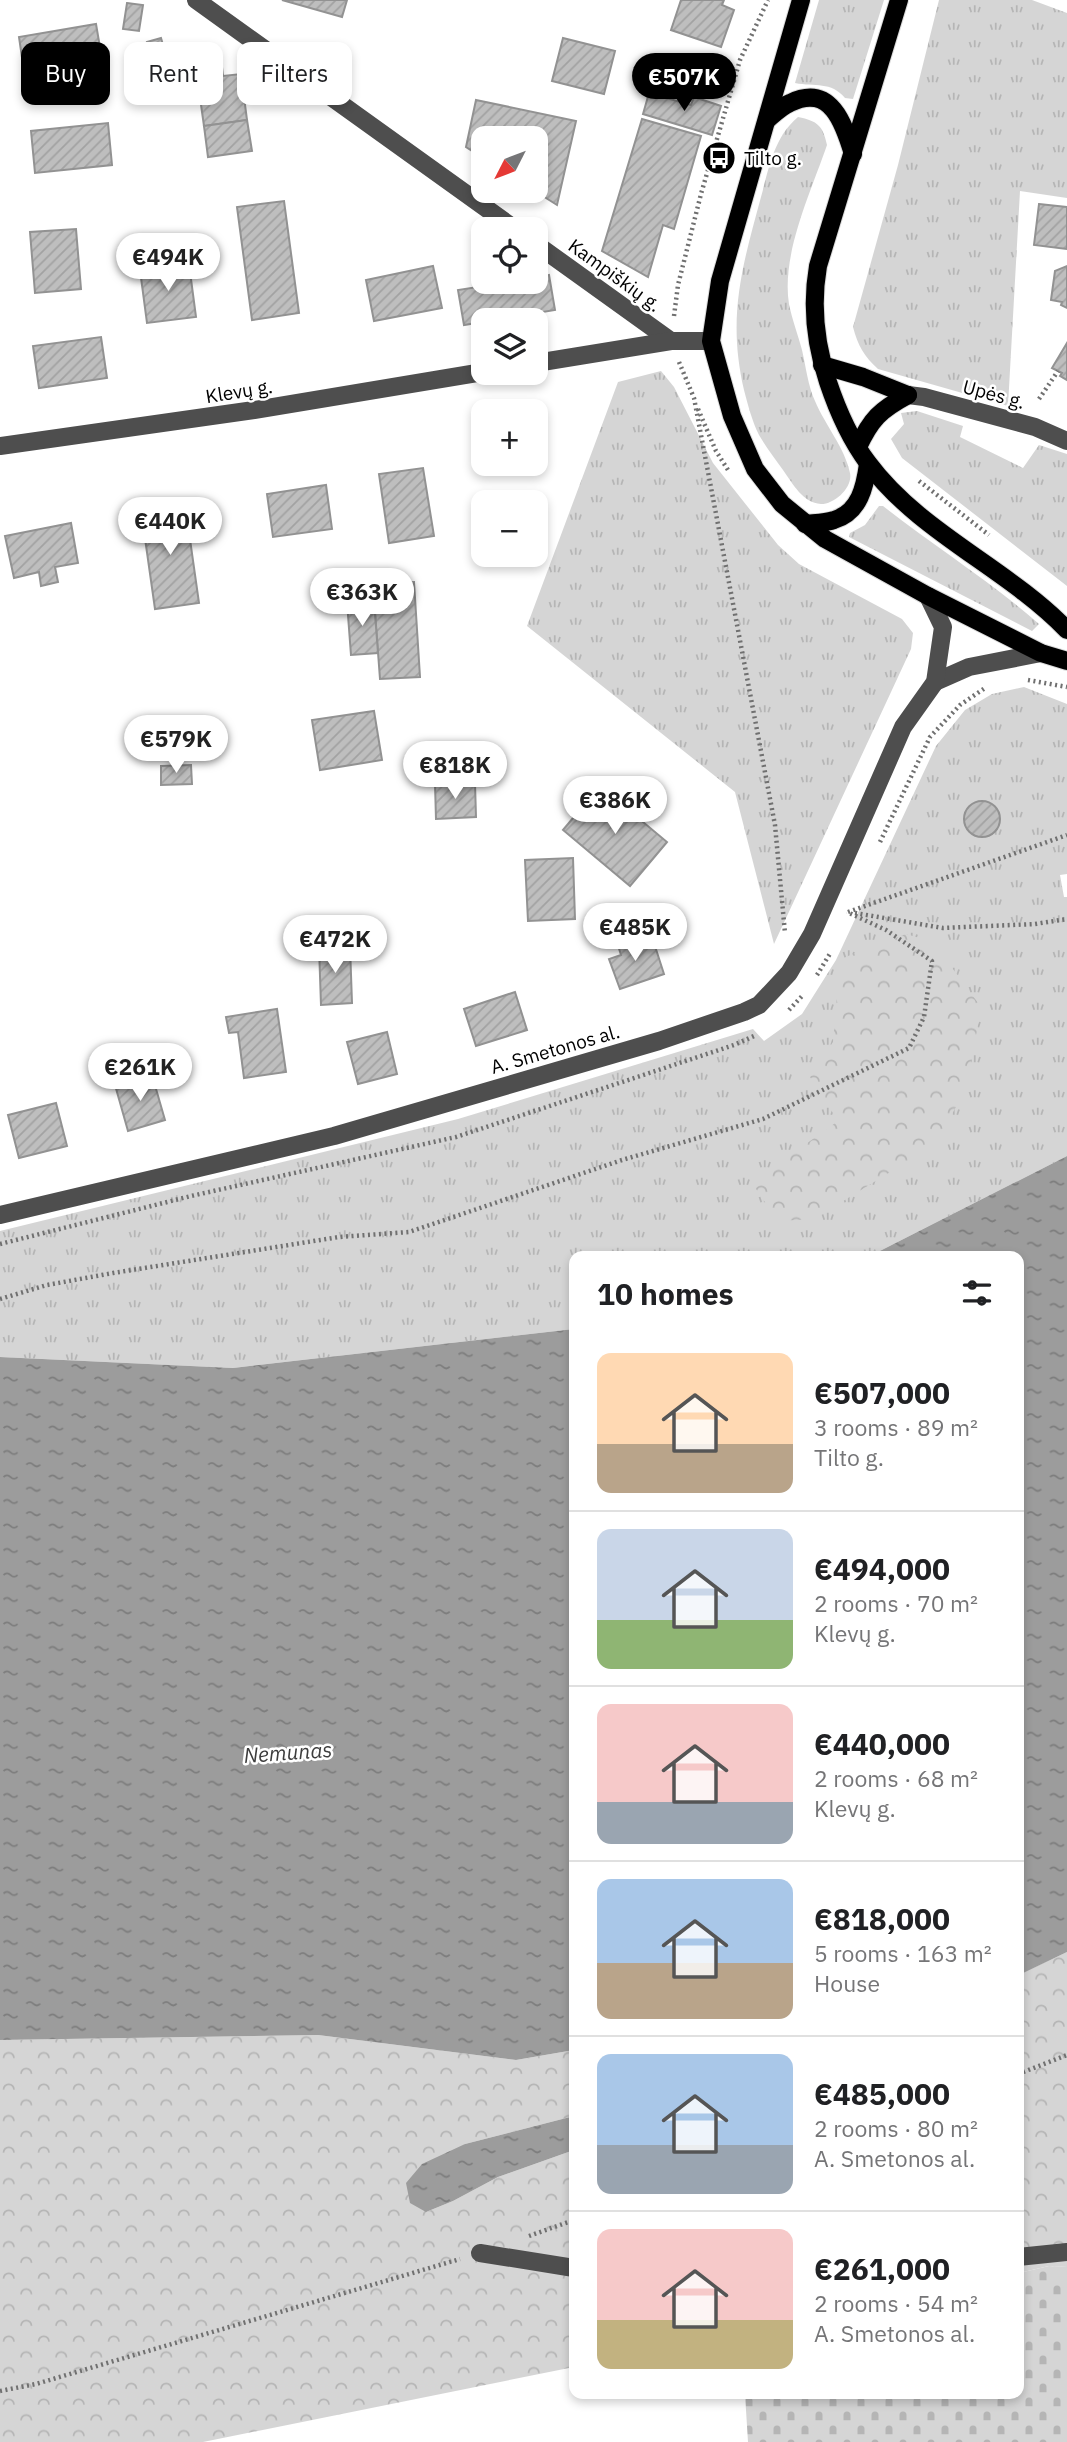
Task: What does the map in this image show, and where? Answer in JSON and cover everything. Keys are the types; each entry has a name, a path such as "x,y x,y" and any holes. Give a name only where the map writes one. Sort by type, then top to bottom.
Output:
{"main road":[{"path":"801,0 720,281 711,341 732,416 755,468 782,504 805,524 842,550 928,596 1041,653 1067,661"},
{"path":"900,0 818,266 813,292 822,365 832,396 868,464 901,498 937,529 1019,588 1067,630"},
{"path":"767,120 790,103 817,99 829,105 841,118 853,153"},
{"path":"822,365 863,377 908,395"},
{"path":"858,447 869,423 885,407 908,395"},
{"path":"805,524 836,520 855,505 863,492 868,464"}],"street":[{"path":"197,0 498,217"},
{"name":"Kampiškių g.","path":"548,253 671,341"},
{"path":"548,361 671,341 711,341"},
{"name":"Klevų g.","path":"0,446 254,410 471,374"},
{"name":"Upės g.","path":"908,395 1035,426 1067,440"},
{"name":"A. Smetonos al.","path":"0,1215 334,1136 659,1041 759,1005 789,972 813,934 904,727 935,682 943,627 928,596"},
{"path":"935,682 969,667 1041,653"},
{"path":"1024,2256 1067,2252"},
{"path":"480,2253 569,2267"}],"path":[{"path":"768,0 740,61 701,194 678,285 671,341 694,398 775,825 789,972"},
{"path":"1039,398 1058,371"},
{"path":"916,479 995,540"},
{"path":"1021,679 1067,687"},
{"path":"877,849 930,737 960,705 985,688 997,685"},
{"path":"848,912 1067,835"},
{"path":"842,925 853,900"},
{"path":"848,912 943,928 1035,924 1067,919"},
{"path":"0,1299 47,1285 113,1273 339,1237 409,1232 622,1160 763,1119 909,1048 924,1017 932,961 886,930 848,912"},
{"path":"811,984 826,963 831,950"},
{"path":"787,1012 803,994"},
{"path":"0,1244 191,1196 456,1138 734,1045 758,1034"},
{"path":"1024,2072 1067,2055"},
{"path":"527,2236 569,2222"},
{"path":"0,2391 37,2384 480,2253"}],"green space":[{"path":"819,0 884,0 853,99 845,98 828,87 795,83"},
{"path":"939,0 1032,0 1067,13 1067,198 1020,191 1008,406 878,369 862,350 853,327 898,165"},
{"path":"798,117 818,125 824,133 827,145 793,244 789,265 789,304 813,395 844,455 850,473 849,484 842,494 821,504 809,500 799,492 759,435 744,390 737,339 743,270 767,175 778,143"},
{"path":"661,371 674,387 713,463 778,545 799,564 902,619 913,633 911,649 774,944 735,792 527,626 618,382"},
{"path":"917,411 963,426 960,437 1023,468 1039,445 1067,454 1067,586 902,458 891,439 904,424 901,413"},
{"path":"879,506 883,506 982,578 1039,624 1032,631 849,537 850,533 865,525"},
{"path":"1024,687 1067,704 1067,874 1060,875 1064,897 1067,897 1067,1156 880,1251 569,1251 569,1330 233,1368 0,1357 0,1231 458,1119 753,1029 764,1041 802,1014 836,960 936,746 965,710 992,694"},
{"path":"906,934 933,942 981,1007 967,1088 934,1145 814,1219 778,1221 754,1186 838,1121 810,1077 833,1042 838,985 848,956"},
{"path":"1067,1952 1067,2267 1049,2266 1024,2272 1024,1972"},
{"path":"318,2035 516,2060 569,2051 569,2117 465,2144 426,2212 498,2177 569,2152 569,2368 203,2442 0,2442 0,2040"},
{"path":"1049,2266 1067,2267 1067,2442 748,2442 745,2399 1024,2399 1024,2272"}],"water":[{"path":"1067,1156 1067,1952 1024,1973 1024,1251 880,1251"},
{"name":"Nemunas","path":"569,1330 569,2051 516,2060 318,2035 0,2040 0,1357 233,1368"},
{"path":"569,2117 569,2152 498,2177 426,2212 410,2203 406,2183 422,2164 465,2144"}],"building":[{"path":"282,0 347,0 342,17"},
{"path":"681,0 724,0 722,5 734,10 721,47 671,30"},
{"path":"127,3 143,5 139,31 123,29"},
{"path":"96,24 99,42 21,42 21,51 19,37"},
{"path":"563,38 615,51 604,94 552,81"},
{"path":"237,74 237,105 245,105 247,120 204,126 201,105 223,105 223,76"},
{"path":"649,93 691,105 694,97 721,106 712,135 643,114"},
{"path":"476,100 576,121 557,205 548,199 548,126 471,126 471,150 466,147"},
{"path":"642,119 701,136 674,229 663,225 648,277 602,251"},
{"path":"247,120 252,151 208,157 204,126"},
{"path":"108,123 112,165 35,173 31,131"},
{"path":"284,201 299,313 252,320 237,207"},
{"path":"1039,204 1067,207 1067,249 1034,245"},
{"path":"76,229 81,289 35,293 30,232"},
{"path":"189,264 196,317 147,323 140,270"},
{"path":"433,266 442,308 374,321 366,280"},
{"path":"1067,266 1067,308 1061,305 1062,302 1051,300 1055,271"},
{"path":"548,275 555,310 471,308 471,324 464,325 458,290 471,288 471,294 548,294"},
{"path":"101,337 107,378 39,388 33,346"},
{"path":"1067,343 1067,380 1060,376 1062,373 1052,368"},
{"path":"423,468 434,536 389,543 379,474"},
{"path":"326,485 332,529 273,537 267,494"},
{"path":"185,504 199,603 155,609 141,510"},
{"path":"71,523 78,563 55,567 58,582 41,586 39,572 14,578 5,536"},
{"path":"414,582 420,677 380,679 373,585"},
{"path":"374,601 378,653 351,655 347,602"},
{"path":"374,711 382,760 320,770 312,720"},
{"path":"191,765 192,784 161,785 161,766"},
{"path":"475,783 476,817 436,819 435,784"},
{"path":"600,786 667,842 630,886 563,830"},
{"path":"982,801 994,807 1000,819 994,831 982,837 970,831 964,819 970,807"},
{"path":"573,858 575,919 528,921 525,860"},
{"path":"633,934 638,949 654,943 664,974 620,989 609,959 621,955 616,939"},
{"path":"350,946 352,1003 321,1005 319,947"},
{"path":"515,992 527,1030 476,1046 464,1009"},
{"path":"277,1009 286,1072 244,1078 238,1032 229,1033 226,1017"},
{"path":"387,1032 397,1074 358,1084 347,1042"},
{"path":"152,1075 165,1120 128,1131 115,1085"},
{"path":"56,1103 67,1146 19,1158 8,1115"}],"place":[{"name":"Tilto g.","path":"719,158"}]}
